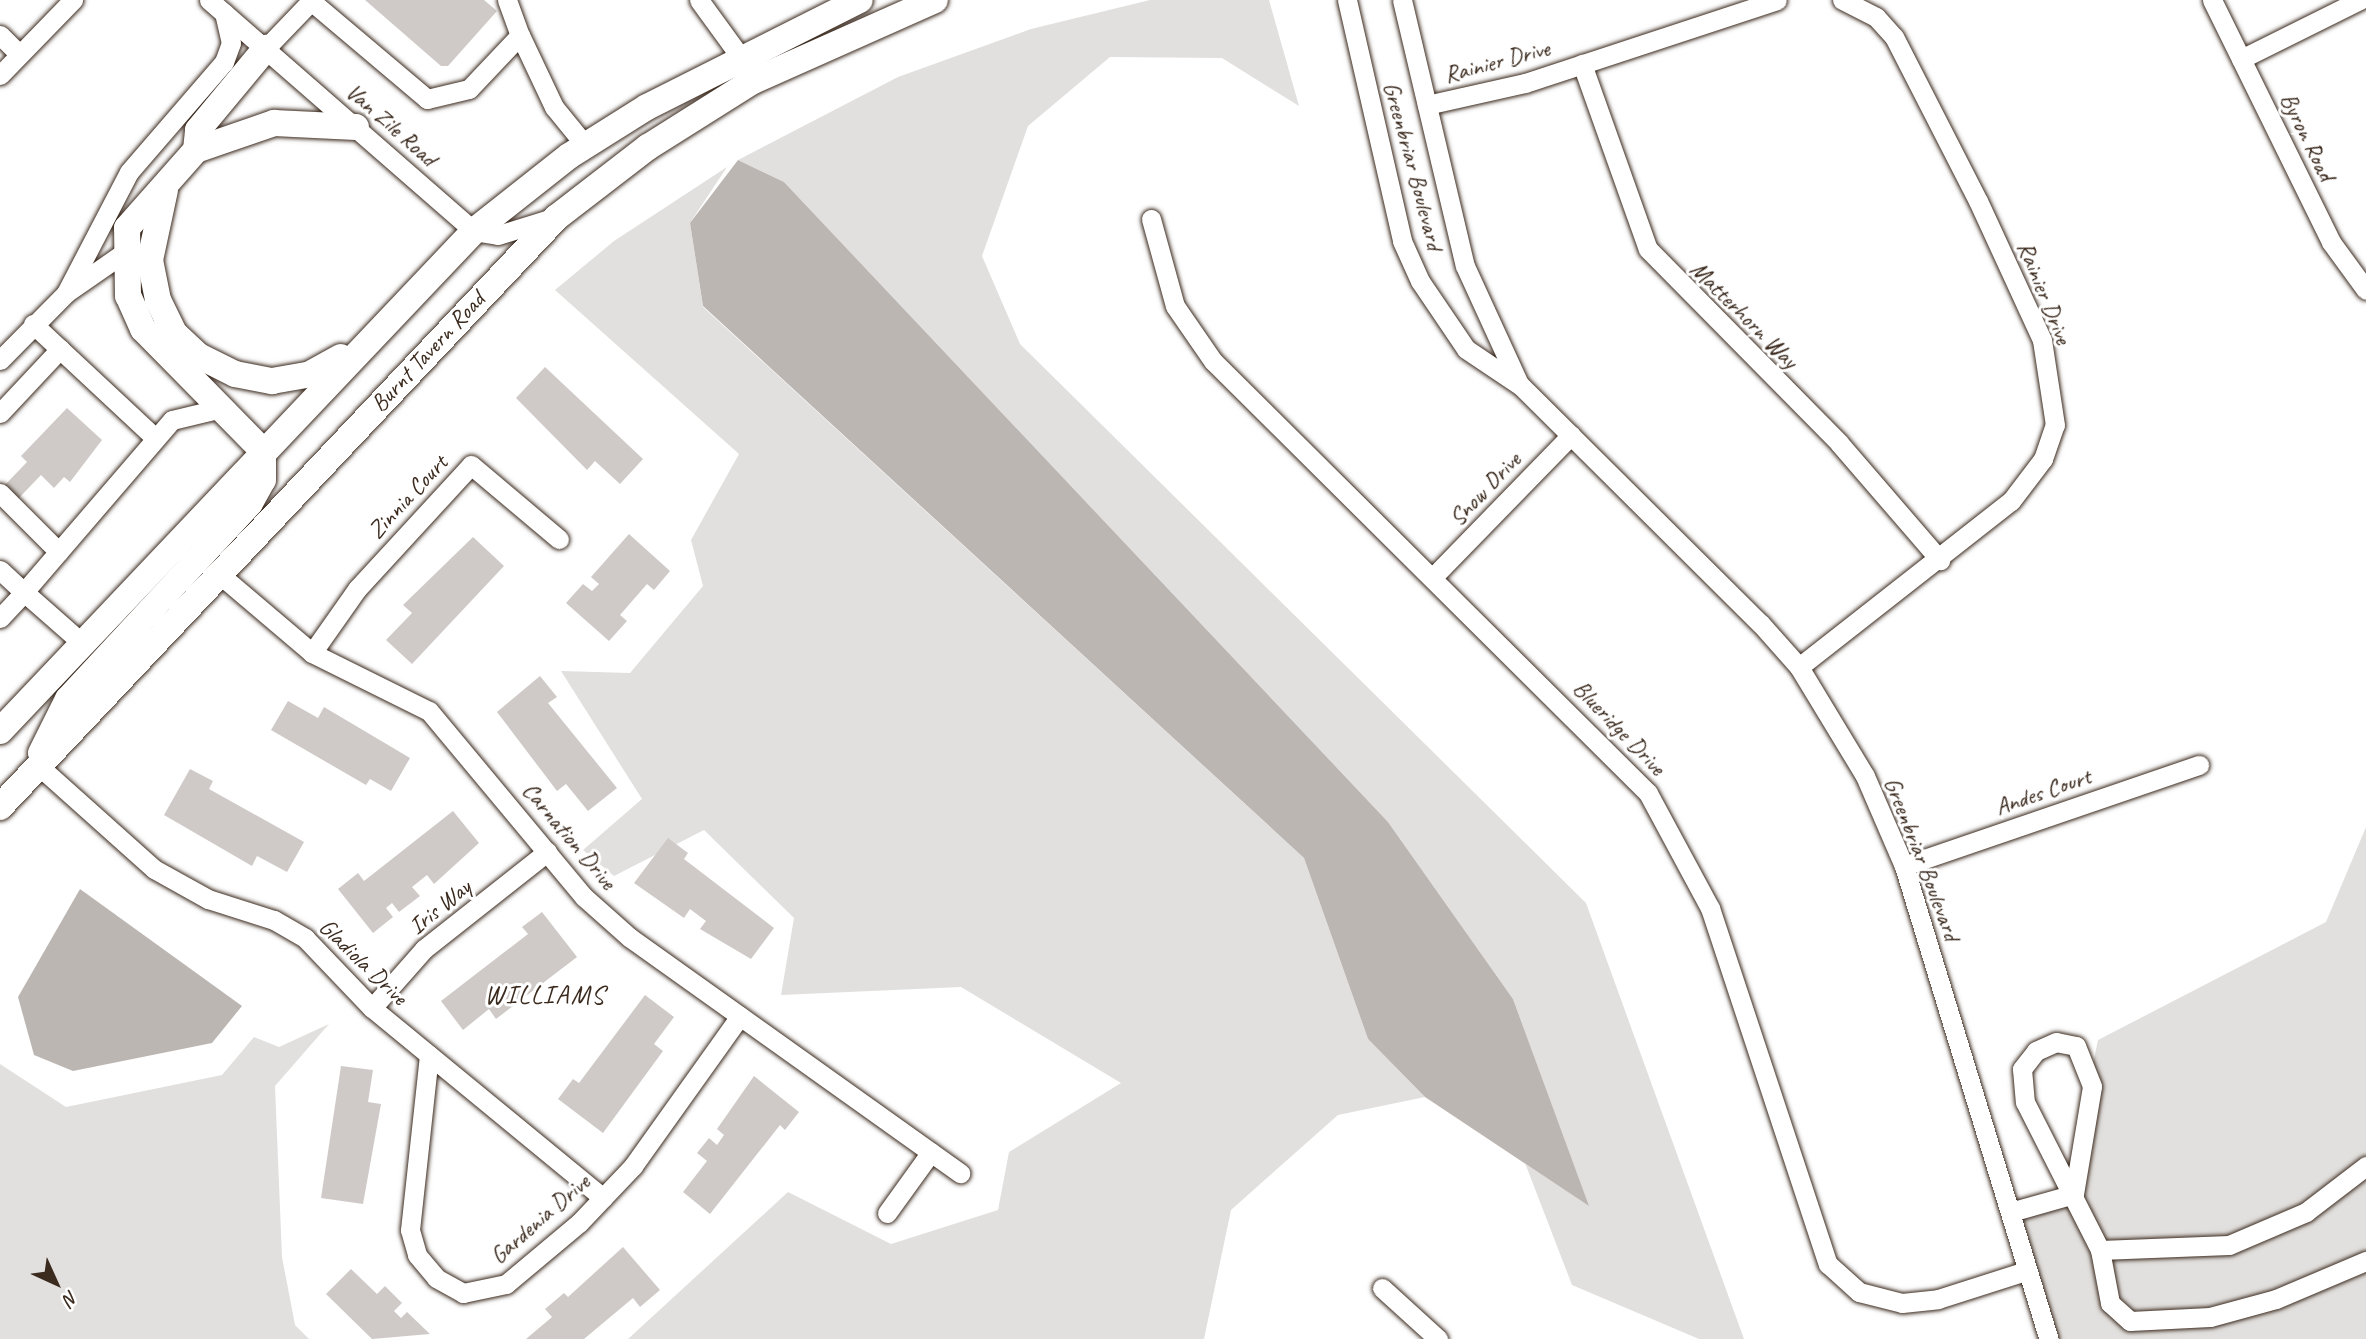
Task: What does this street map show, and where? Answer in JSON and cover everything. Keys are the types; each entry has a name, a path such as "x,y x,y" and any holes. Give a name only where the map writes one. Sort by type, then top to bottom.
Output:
{"main road":[{"name":"Burnt Tavern Road","path":"0,731 361,347 474,232 585,145 739,55 860,0"},
{"name":"Burnt Tavern Road","path":"0,807 557,217 648,147 753,81 934,0"},
{"path":"197,149 198,130 266,48"},
{"path":"34,773 68,699 250,503 263,480 263,451 218,409 143,329 128,296 125,252 127,228 165,190 197,149 274,123 356,127"},
{"path":"165,190 150,260 158,300 174,333 199,356 234,374 272,381 310,374 361,347"}],"street":[{"path":"0,75 74,0"},
{"path":"266,48 312,0 427,99 469,89 520,35"},
{"path":"507,0 520,35 554,107 585,145"},
{"path":"699,0 739,55"},
{"name":"Greenbriar Boulevard","path":"1347,0 1402,241 1420,281 1466,349 1521,386 1799,667 1864,776 1904,866 2014,1211 2026,1271 2049,1339"},
{"name":"Greenbriar Boulevard","path":"1402,0 1465,266 1521,386"},
{"name":"Rainier Drive","path":"1427,105 1582,64 1777,0"},
{"name":"Rainier Drive","path":"1799,667 1940,560 2011,501 2043,459 2055,425 2053,395 2042,340 1894,37 1876,17 1842,0"},
{"name":"Byron Road","path":"2212,0 2344,265 2366,290"},
{"path":"2241,58 2360,0"},
{"path":"66,293 129,172 224,62 231,43 217,7"},
{"name":"Van Zile Road","path":"217,7 474,232"},
{"path":"0,36 19,54"},
{"name":"Matterhorn Way","path":"1582,64 1648,249 1854,459 1940,560"},
{"path":"474,232 498,235 557,217"},
{"name":"Blueridge Drive","path":"1151,219 1164,275 1188,331 1631,772 1670,830 1710,908 1828,1264 1859,1292 1902,1303 1938,1299 2026,1271"},
{"path":"0,360 66,293 125,252"},
{"path":"33,324 154,437"},
{"path":"0,414 60,349"},
{"path":"0,618 59,552 154,437 172,420 218,409"},
{"name":"Snow Drive","path":"1433,577 1571,435"},
{"name":"Zinnia Court","path":"312,653 357,589 471,465 559,539"},
{"path":"0,493 59,552"},
{"path":"0,570 82,643"},
{"name":"Carnation Drive","path":"219,574 312,653 429,711 584,897 629,937 960,1173"},
{"name":"Andes Court","path":"1904,866 2199,765"},
{"name":"Gladiola Drive","path":"34,773 154,869 208,900 274,920 306,938 372,1008 603,1198"},
{"name":"Iris Way","path":"372,1008 424,949 547,852"},
{"name":"Gardenia Drive","path":"429,1055 411,1230 417,1255 436,1278 463,1293 506,1283 603,1198 740,1016"},
{"path":"2074,1194 2092,1086 2076,1046 2056,1042 2036,1051 2022,1069 2025,1102 2074,1194 2100,1250 2110,1303 2130,1321 2210,1317 2276,1299 2366,1261"},
{"path":"887,1213 931,1152"},
{"path":"2100,1250 2229,1245 2306,1212 2366,1166"},
{"path":"2014,1211 2074,1194"},
{"path":"1382,1288 1438,1339"}],"shaded area":[{"path":"1150,0 1269,0 1299,106 1222,58 1110,57 1028,126 982,256 1020,344 1586,903 1744,1339 1699,1339 1572,1285 1525,1163 1588,1205 1513,999 1388,822 784,182 738,160 898,77 1031,29"},
{"path":"738,160 784,182 1388,822 1513,999 1589,1206 1425,1097 1368,1039 1304,858 703,306 690,223"},
{"path":"727,167 690,223 703,307 1304,858 1368,1039 1425,1097 1338,1115 1231,1210 1204,1339 628,1339 788,1192 891,1244 998,1210 1009,1152 1121,1083 961,987 781,995 794,918 704,830 614,876 583,850 642,799 561,671 630,673 703,586 691,540 739,454 555,290 614,241"},
{"path":"2366,827 2366,1339 2045,1339 2007,1222 2064,1203 2098,1040 2326,922"},
{"path":"80,889 242,1006 212,1043 73,1071 34,1055 18,997"},
{"path":"329,1024 275,1086 282,1257 295,1325 309,1339 0,1339 0,1064 66,1107 222,1075 254,1037 279,1047"}],"building":[{"path":"365,0 484,0 497,11 448,66 441,66"},
{"path":"545,367 643,459 620,484 595,461 587,470 516,398"},
{"path":"67,408 102,440 70,482 64,477 54,488 41,475 17,500 3,487 27,462 21,456"},
{"path":"629,534 670,571 654,590 647,584 620,615 627,621 609,641 566,603 583,584 592,591 599,584 591,577"},
{"path":"473,537 504,566 412,664 386,640 412,613 403,605"},
{"path":"540,676 557,697 548,703 617,788 588,811 566,784 557,791 497,712"},
{"path":"288,701 318,718 324,707 410,758 391,791 370,779 366,785 271,730"},
{"path":"190,769 213,781 209,789 304,842 287,872 257,856 252,866 164,815"},
{"path":"453,811 479,843 434,884 427,875 412,887 420,896 399,912 392,903 386,908 393,917 373,933 338,889 358,873 364,881"},
{"path":"668,838 688,853 684,859 774,928 751,959 700,929 706,921 690,909 684,918 634,883"},
{"path":"542,912 577,957 496,1019 489,1009 463,1030 441,1001 528,934 522,927"},
{"path":"645,995 674,1017 654,1044 663,1051 603,1133 558,1099 573,1079 579,1083"},
{"path":"341,1066 373,1070 368,1102 381,1104 363,1204 321,1198"},
{"path":"754,1076 799,1112 785,1130 780,1125 710,1214 683,1192 707,1161 697,1153 709,1138 717,1145 724,1135 717,1129"},
{"path":"623,1247 660,1290 640,1307 633,1298 584,1339 526,1339 552,1317 545,1309 564,1293 568,1297"},
{"path":"351,1269 377,1294 385,1286 402,1303 394,1311 401,1318 407,1312 430,1334 372,1339 326,1294"}],"district":[{"name":"WILLIAMS","path":"545,995"}]}
